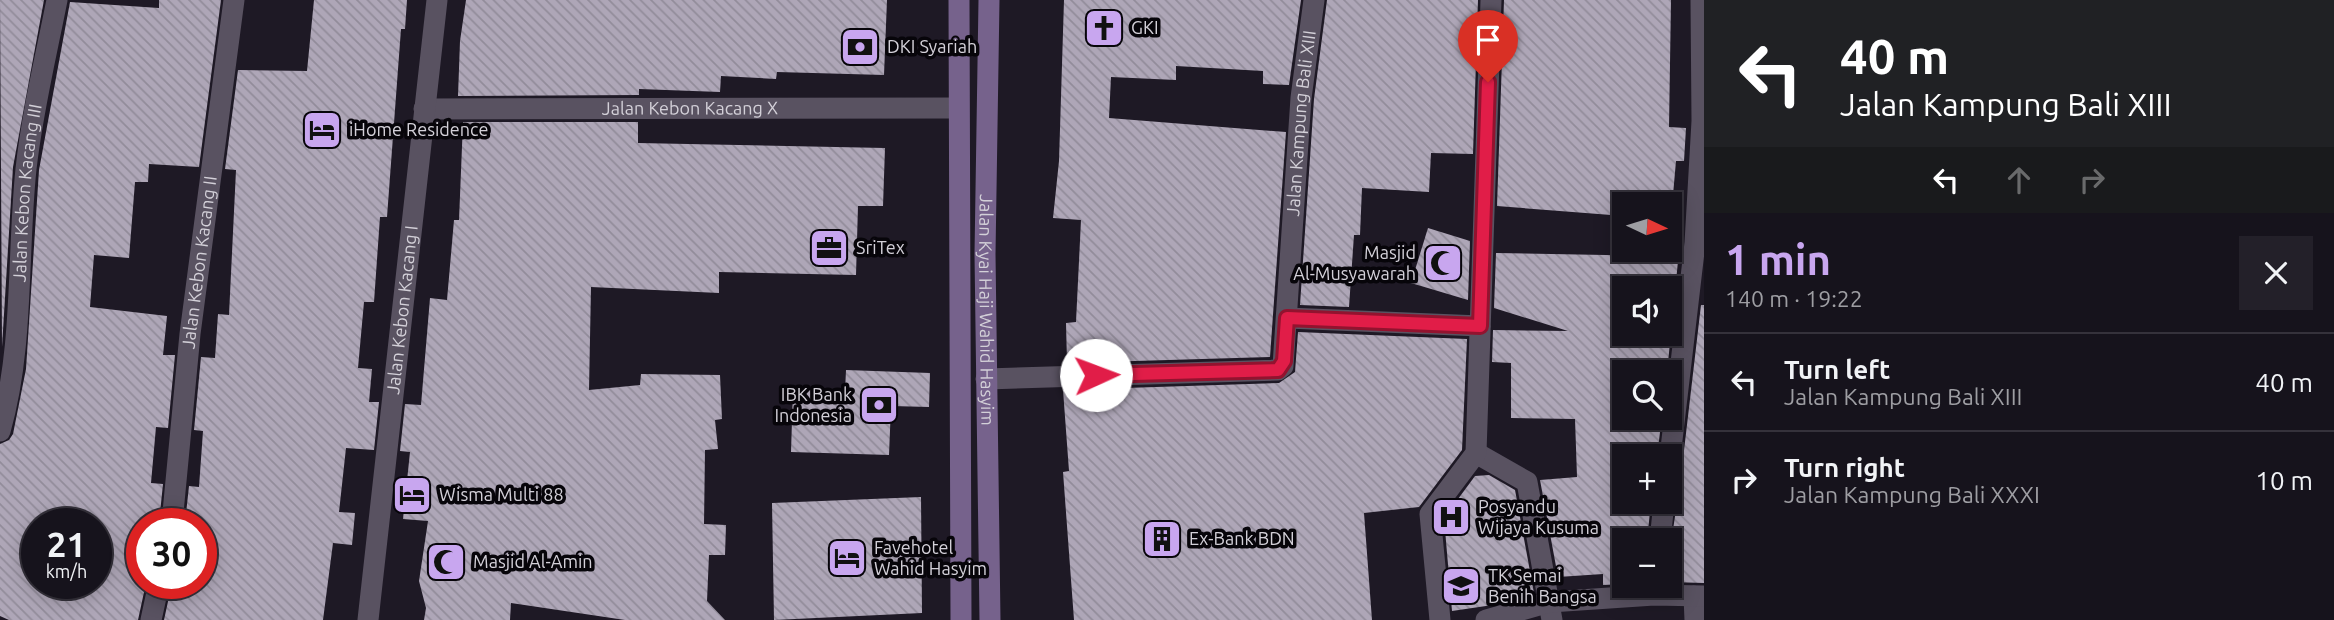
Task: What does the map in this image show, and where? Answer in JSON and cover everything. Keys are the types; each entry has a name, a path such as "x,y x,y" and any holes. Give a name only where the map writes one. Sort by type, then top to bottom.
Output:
{"main road":[{"name":"Jalan Kyai Haji Wahid Hasyim","path":"959,0 961,620"},
{"name":"Jalan Kyai Haji Wahid Hasyim","path":"989,0 985,111 990,620"}],"street":[{"name":"Jalan Kebon Kacang III","path":"0,430 8,405 12,366 26,167 57,0"},
{"name":"Jalan Kebon Kacang II","path":"173,508 190,334 234,0"},
{"name":"Jalan Kebon Kacang I","path":"368,620 437,0"},
{"name":"Jalan Kampung Bali XIII","path":"986,379 1278,370 1284,361 1301,97 1314,0"},
{"path":"1440,620 1430,514 1475,453 1491,0"},
{"path":"1672,444 1695,243 1702,121 1701,0"},
{"name":"Jalan Kebon Kacang X","path":"424,109 958,107"},
{"path":"1287,318 1480,326"},
{"path":"1475,453 1527,482 1551,611"},
{"path":"1695,620 1699,596"},
{"path":"1486,620 1619,598"},
{"path":"151,620 156,599"}],"building":[{"path":"0,0 44,0 13,167 2,347"},
{"path":"159,0 221,0 199,167 149,164 148,182 135,182 129,258 94,255 90,307 167,316 163,355 175,355 168,428 156,427 151,483 163,484 161,508 126,508 126,599 143,599 138,620 9,620 0,616 0,444 9,440 13,434 26,369 39,170 70,2 159,8"},
{"path":"314,0 407,0 405,29 401,29 387,217 380,217 374,302 364,302 358,368 372,369 369,402 379,402 374,450 346,448 339,512 355,513 352,545 333,543 323,620 164,620 169,599 217,599 217,508 187,508 189,486 199,487 203,431 194,430 201,357 215,358 218,314 229,315 236,170 225,169 238,70 307,71"},
{"path":"466,0 887,0 884,75 777,72 776,79 721,76 720,92 639,89 639,95 458,96 460,41"},
{"path":"1064,0 1301,0 1289,85 1263,84 1263,71 1176,66 1176,80 1111,77 1109,118 1286,132 1270,357 1067,363 1066,323 1076,322 1081,220 1053,218 1059,161"},
{"path":"1327,0 1478,0 1473,154 1431,153 1429,192 1362,188 1360,235 1354,235 1349,307 1300,305 1314,99"},
{"path":"1504,0 1671,0 1669,127 1686,128 1684,161 1676,161 1673,192 1612,192 1612,215 1497,206"},
{"path":"463,122 638,122 638,143 885,148 883,206 858,206 856,275 719,272 719,293 591,287 589,390 640,385 641,374 720,375 722,419 715,420 718,449 705,450 704,524 726,525 725,555 709,555 707,601 725,620 625,620 511,603 510,620 424,620 426,608 419,581 428,521 403,519 410,452 400,451 405,404 421,405 430,298 447,300 454,220 459,220"},
{"name":"Masjid Al-Musyawarah","path":"1428,228 1470,241 1468,300 1411,283"},
{"path":"1496,253 1612,255 1612,262 1678,262 1677,276 1612,276 1612,346 1670,346 1668,360 1612,360 1612,430 1660,430 1659,444 1612,444 1612,514 1650,514 1648,528 1612,528 1612,585 1603,585 1603,574 1558,577 1540,480 1577,477 1575,419 1511,418 1511,363 1492,362 1493,330 1568,331 1494,308"},
{"path":"1701,305 1704,305 1704,583 1682,582 1682,528 1673,528 1675,514 1682,514 1683,459"},
{"path":"1298,332 1467,339 1462,450 1419,507 1364,513 1372,620 1074,620 1063,472 1069,471 1063,390 1279,383 1295,372"},
{"path":"846,370 930,373 929,407 891,406 889,455 791,452 793,389 845,392"},
{"path":"1489,475 1515,490 1534,593 1486,606 1452,611 1444,518 1475,476"},
{"name":"Favehotel Wahid Hasyim","path":"921,497 922,613 774,620 772,503"}],"place":[{"name":"GKI","path":"1104,28"},
{"name":"DKI Syariah","path":"860,47"},
{"name":"iHome Residence","path":"322,130"},
{"name":"SriTex","path":"829,248"},
{"name":"Masjid Al-Musyawarah","path":"1443,263"},
{"name":"IBK Bank Indonesia","path":"879,405"},
{"name":"Wisma Multi 88","path":"412,495"},
{"name":"Posyandu Wijaya Kusuma","path":"1451,517"},
{"name":"Ex-Bank BDN","path":"1162,539"},
{"name":"Favehotel Wahid Hasyim","path":"847,558"},
{"name":"Masjid Al-Amin","path":"446,562"},
{"name":"TK Semai Benih Bangsa","path":"1461,586"}],"route":[{"path":"1096,375 1278,370 1284,361 1287,318 1480,326 1488,82"}]}
